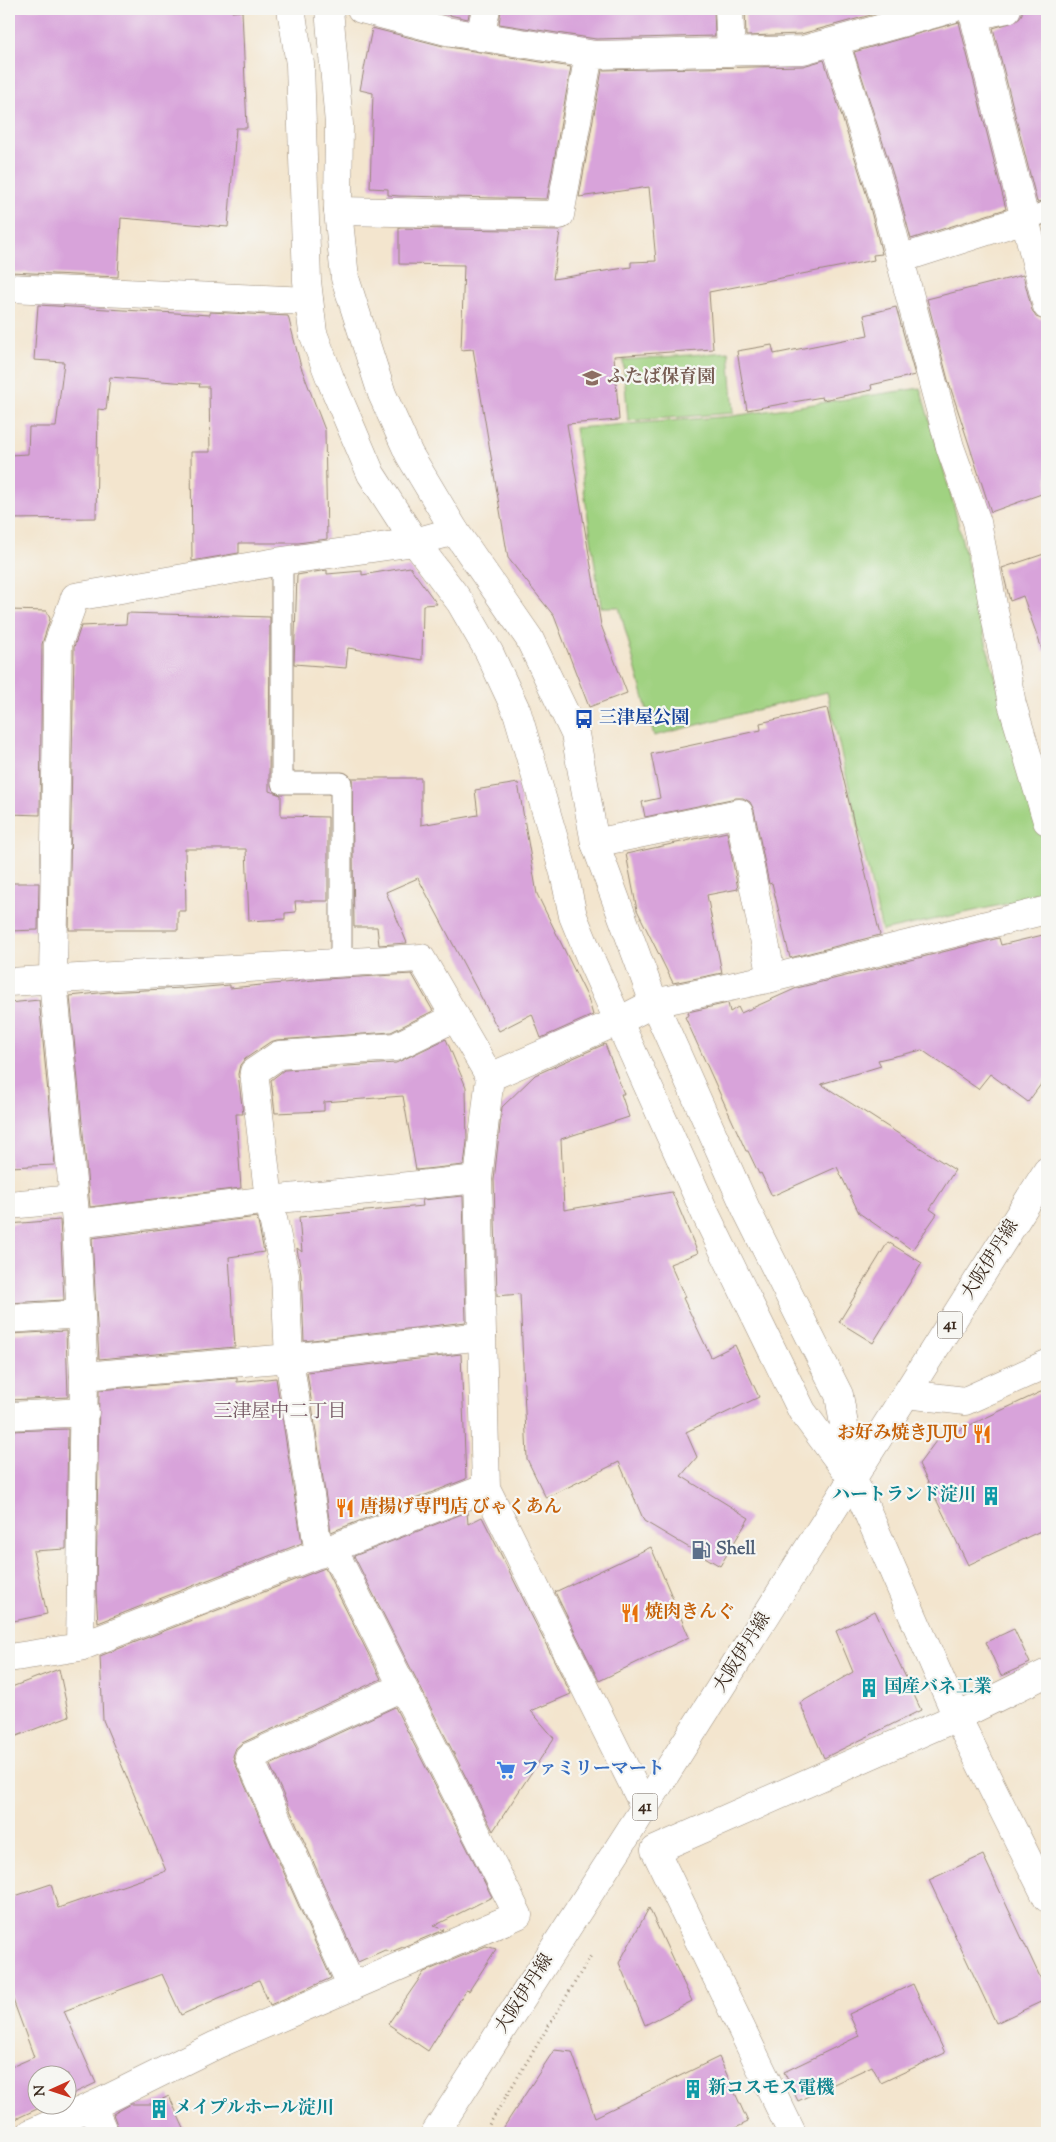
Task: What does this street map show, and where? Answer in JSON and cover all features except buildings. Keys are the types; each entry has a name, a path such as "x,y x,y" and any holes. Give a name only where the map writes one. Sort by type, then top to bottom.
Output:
{"street":[{"path":"291,9 300,64 306,281 314,333 371,474 415,542 460,602 490,652 517,712 562,864 573,916 591,960 706,1215 802,1411 853,1479 957,1717 1047,1898"},
{"path":"329,9 339,124 338,211 345,278 382,394 409,454 455,531 529,638 575,734 595,843 654,1003 747,1211 839,1395 853,1479"},
{"path":"361,9 446,31 589,54 803,50 965,11 1007,9"},
{"path":"480,37 486,9"},
{"path":"729,9 732,52"},
{"path":"965,11 1036,216 1047,306"},
{"path":"835,42 882,192 950,447 977,522 1012,704 1047,821"},
{"path":"338,211 560,215 589,54"},
{"path":"900,259 1036,216"},
{"path":"9,288 309,301"},
{"path":"80,1647 85,1412 84,1376 75,1211 53,980 58,644 75,597 282,561 415,542 455,531"},
{"path":"595,843 739,813 772,978"},
{"path":"490,1077 619,1021 654,1003 772,978 1047,910"},
{"path":"9,982 421,958 490,1077 478,1179 486,1488 645,1808"},
{"path":"31,2133 92,2106 216,2045 518,1915 402,1687 326,1551 289,1358 285,1275 268,1200 254,1072 279,1055 395,1047 456,1017"},
{"name":"大阪伊丹線","path":"445,2128 1047,1171"},
{"path":"9,1205 75,1211 268,1200 478,1179"},
{"path":"9,1318 81,1314"},
{"path":"84,1376 289,1358 482,1336"},
{"path":"907,1394 965,1401 1047,1364"},
{"path":"9,1416 85,1412"},
{"path":"9,1658 80,1647 486,1488"},
{"path":"792,2133 655,1850 957,1717 1047,1673"},
{"path":"352,1987 249,1757 402,1687"},
{"path":"92,2106 104,2133"}],"lane":[{"path":"282,561 282,783 341,783 341,963"}],"green space":[{"path":"729,352 734,413 628,421 623,360"},
{"path":"920,388 953,502 988,651 1047,854 1047,895 882,931 827,692 654,736 619,607 601,607 575,428 733,416"}],"place":[{"name":"ふたば保育園","path":"592,378"},
{"name":"三津屋公園","path":"584,719"},
{"name":"お好み焼きJUJU","path":"982,1434"},
{"name":"ハートランド淀川","path":"991,1496"},
{"name":"唐揚げ専門店 びゃくあん","path":"345,1508"},
{"name":"Shell","path":"701,1550"},
{"name":"焼肉きんぐ","path":"630,1613"},
{"name":"国産バネ工業","path":"869,1688"},
{"name":"ファミリーマート","path":"506,1770"},
{"name":"新コスモス電機","path":"693,2089"},
{"name":"メイプルホール淀川","path":"159,2109"}],"district":[{"name":"三津屋中二丁目","path":"280,1412"}]}
